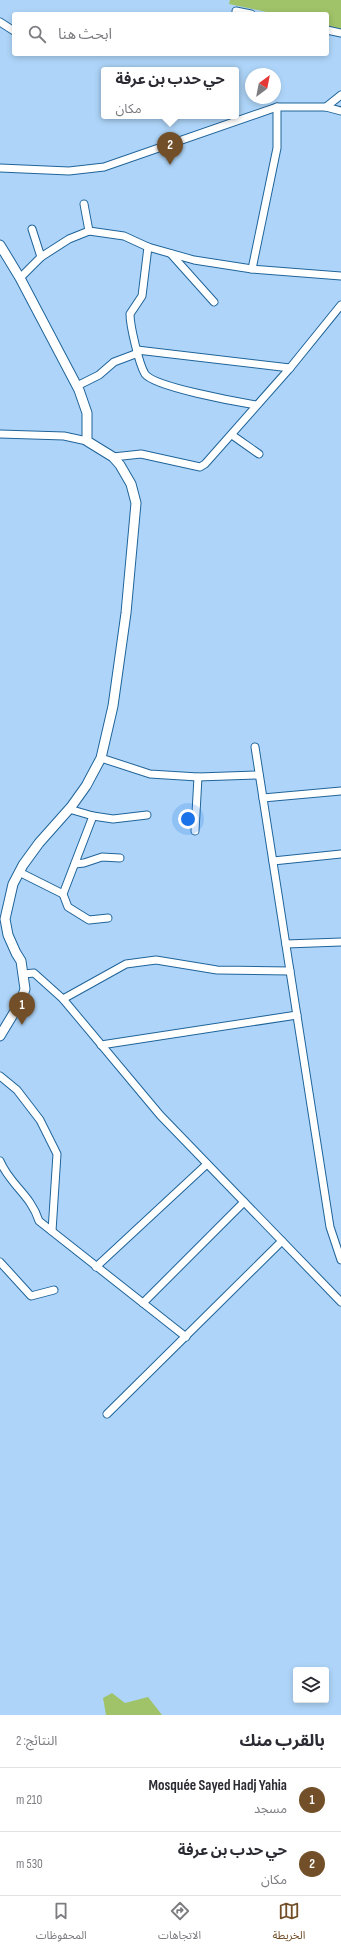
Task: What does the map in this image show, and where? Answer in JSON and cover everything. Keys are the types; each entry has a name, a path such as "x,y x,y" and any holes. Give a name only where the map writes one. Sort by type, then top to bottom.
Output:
{"street":[{"path":"236,11 241,12"},
{"path":"0,22 12,30"},
{"path":"329,30 341,33"},
{"path":"326,107 341,95"},
{"path":"252,269 277,148 277,107"},
{"path":"0,168 69,171 104,167 277,107 326,107 341,111"},
{"path":"84,204 89,231"},
{"path":"32,229 41,257"},
{"path":"20,278 41,257 68,239 89,231 124,236 148,247 194,260 252,269 341,276"},
{"path":"0,245 20,278 77,386 87,413 87,441"},
{"path":"148,247 142,296 130,314 137,351 145,374 193,393 256,405"},
{"path":"171,254 214,302"},
{"path":"113,457 141,454 200,467 205,464 290,368 341,305"},
{"path":"77,386 99,375 114,362 137,351 290,368"},
{"path":"0,434 64,436 87,441 113,457 120,465 131,484 136,503 126,613 114,698 100,758 86,786 70,809 39,843 19,872 13,884 2,916 8,935 21,961 26,990 0,1036"},
{"path":"232,435 259,454"},
{"path":"254,747 330,1227 341,1260"},
{"path":"100,758 150,774 198,777 259,775"},
{"path":"195,831 198,777"},
{"path":"263,798 341,791"},
{"path":"70,809 94,816 113,819 147,816"},
{"path":"63,894 94,816"},
{"path":"273,861 341,854"},
{"path":"75,864 84,863 102,857 120,858"},
{"path":"19,872 63,894 68,907 90,920 108,918"},
{"path":"286,944 341,942"},
{"path":"63,999 126,964 156,960 218,970 290,970"},
{"path":"24,974 34,973 63,999 160,1115 341,1302"},
{"path":"101,1044 297,1015"},
{"path":"0,1076 17,1090 40,1120 57,1154 52,1231"},
{"path":"0,1161 4,1171 35,1207 39,1221 186,1337"},
{"path":"96,1267 207,1164"},
{"path":"143,1303 244,1202"},
{"path":"107,1414 282,1241"},
{"path":"0,1262 31,1296 54,1290"}],"green space":[{"path":"230,0 341,0 341,29 329,26 329,12 267,12 229,4"},
{"path":"112,1693 125,1703 148,1697 162,1715 106,1715 103,1698"}],"place":[{"name":"حي حدب بن عرفة","path":"170,165"},
{"name":"Mosquée Sayed Hadj Yahia","path":"22,1025"}]}
